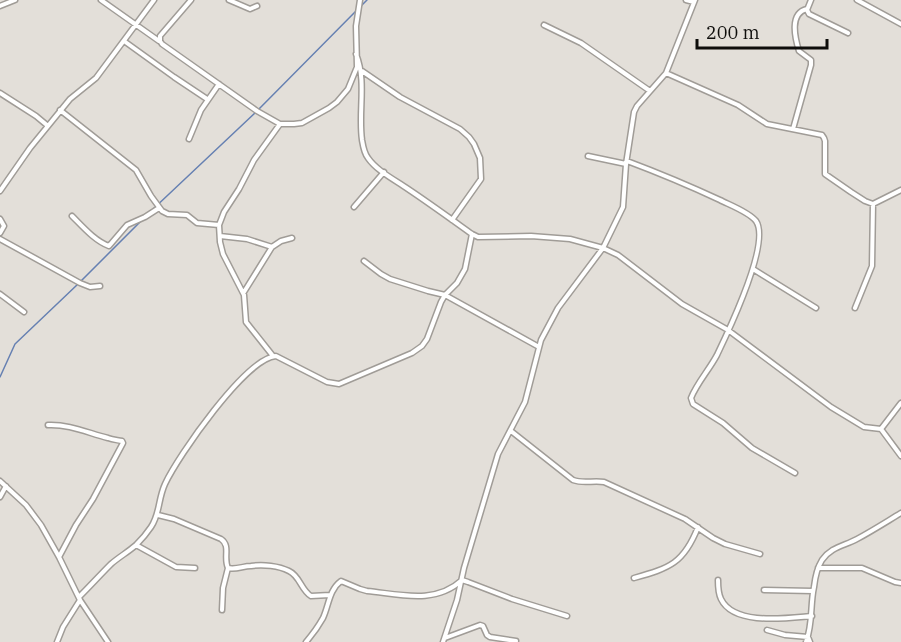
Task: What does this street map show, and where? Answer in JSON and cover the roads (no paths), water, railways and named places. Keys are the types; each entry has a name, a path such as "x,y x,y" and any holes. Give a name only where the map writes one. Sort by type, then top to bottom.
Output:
{"street":[{"path":"101,0 251,107 280,124 302,123 317,116 337,102 348,89 357,67 356,26 360,0"},
{"path":"0,191 60,110 74,95 96,78 154,0"},
{"path":"160,41 160,36 190,0"},
{"path":"229,0 250,9 257,6"},
{"path":"444,640 498,454 525,402 539,347 558,308 603,248 623,207 634,112 666,74 695,1 686,0"},
{"path":"793,129 812,63 799,51 796,17 801,11 807,9 811,0"},
{"path":"857,0 901,24"},
{"path":"0,6 13,1"},
{"path":"807,9 809,14 848,33"},
{"path":"544,25 581,43 650,91"},
{"path":"124,41 207,99"},
{"path":"356,54 361,70 364,152 368,159 384,172 472,234 482,238 531,236 570,239 603,248 618,255 682,304 728,330 831,407 864,427 881,429 901,456"},
{"path":"361,70 400,97 460,129 474,144 480,158 481,179 452,219"},
{"path":"666,74 738,105 767,124 822,135 825,141 825,174 873,204"},
{"path":"189,139 207,99 219,84"},
{"path":"0,93 48,126"},
{"path":"60,110 136,170 159,208 168,213 187,215 197,223 219,225"},
{"path":"280,124 254,160 219,225 224,254 243,292 246,322 273,356 334,384 343,383 417,350 427,339 445,295 458,283 465,269 472,234"},
{"path":"588,156 627,162 689,186 736,207 757,223 758,247 753,269 716,356 691,397 692,402 723,423 760,454 795,472"},
{"path":"354,207 384,172"},
{"path":"873,204 901,190"},
{"path":"855,308 872,266 873,204"},
{"path":"72,216 103,244 109,246 127,225 159,208"},
{"path":"0,219 4,226 0,233"},
{"path":"220,236 242,238 272,247"},
{"path":"243,292 272,247 292,237"},
{"path":"0,239 80,283 90,287 100,286"},
{"path":"364,261 390,279 445,295 539,347"},
{"path":"753,269 816,308"},
{"path":"0,294 24,312"},
{"path":"57,642 79,598 111,564 136,545 150,528 158,515 164,486 186,448 228,393 246,374 273,356"},
{"path":"881,429 901,403"},
{"path":"48,425 86,431 123,443 59,557"},
{"path":"511,431 573,480 584,483 604,482 685,519 725,544 760,554"},
{"path":"0,481 26,505 41,525 79,598 108,642"},
{"path":"0,497 6,486"},
{"path":"767,630 808,640 813,591 822,560 834,549 853,541 901,513"},
{"path":"158,515 174,519 226,542 228,568 223,588 222,610"},
{"path":"634,578 667,567 677,561 690,547 698,527"},
{"path":"136,545 176,567 195,568"},
{"path":"228,568 263,565 278,567 294,574 307,594 330,595"},
{"path":"818,568 862,568 901,583"},
{"path":"306,642 323,617 330,595 341,581 367,591 418,596 443,593 455,587 462,580"},
{"path":"462,580 567,616"},
{"path":"718,580 721,600 725,606 736,612 763,618 812,616"},
{"path":"764,590 813,591"},
{"path":"444,640 480,625 490,637 516,641"}],"waterway":[{"path":"361,6 367,0"},
{"path":"151,211 257,111 356,11"},
{"path":"81,281 141,221"},
{"path":"0,377 15,344 78,284"}]}
